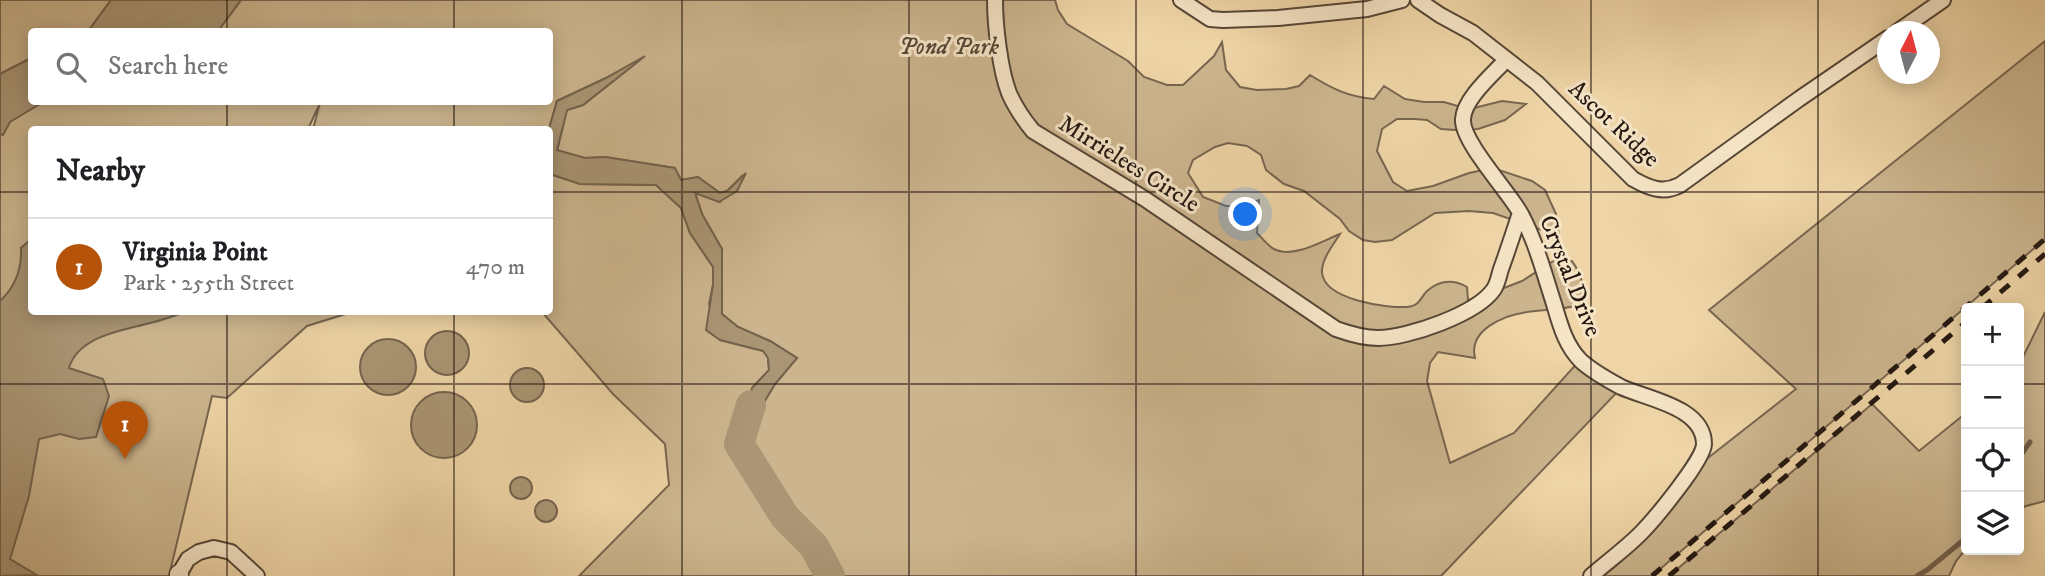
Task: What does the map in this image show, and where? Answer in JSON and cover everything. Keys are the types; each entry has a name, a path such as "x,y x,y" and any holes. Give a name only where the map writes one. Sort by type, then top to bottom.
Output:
{"street":[{"name":"Mirrielees Circle","path":"995,0 998,39 1009,93 1033,131 1145,199 1336,329 1378,338 1399,336 1433,326 1476,304 1495,288 1520,213"},
{"path":"1181,0 1210,19 1223,20 1278,18 1367,9 1402,0"},
{"name":"Ascot Ridge","path":"1418,0 1472,33 1537,83 1633,179 1651,188 1663,190 1680,185 1877,46"},
{"path":"1913,21 1943,0"},
{"path":"1506,60 1467,103 1462,121 1480,156 1520,213"},
{"name":"Crystal Drive","path":"1520,213 1533,239 1565,339 1580,360 1622,387 1677,408 1688,415 1700,429 1704,441 1703,450 1690,472 1641,533 1591,576"},
{"path":"179,575 188,559 199,552 214,548 231,552 257,576"}],"green space":[{"path":"0,0 111,0 90,28 28,28 28,60 0,74"},
{"name":"Pond Park","path":"241,0 1055,0 1067,24 1128,61 1144,77 1167,85 1183,85 1214,56 1222,42 1226,70 1240,87 1257,90 1286,89 1299,86 1310,75 1340,91 1365,98 1374,99 1384,86 1405,99 1444,102 1461,107 1474,108 1502,101 1526,104 1505,120 1478,129 1441,129 1427,120 1397,119 1382,129 1377,151 1393,182 1407,191 1493,168 1532,181 1545,190 1556,214 1559,236 1493,213 1469,211 1435,213 1392,240 1363,240 1304,191 1284,184 1266,170 1261,155 1247,146 1228,143 1215,147 1193,160 1188,173 1203,197 1226,206 1244,206 1259,200 1257,233 1274,249 1290,252 1340,234 1323,263 1322,273 1326,282 1345,296 1372,304 1411,306 1432,287 1447,282 1467,287 1468,300 1522,281 1555,260 1572,261 1582,282 1582,293 1577,305 1527,312 1499,320 1477,339 1475,358 1438,352 1430,363 1427,381 1450,463 1514,433 1580,360 1622,387 1441,576 579,576 669,485 665,444 613,394 545,315 553,315 553,175 580,184 656,185 681,208 690,233 713,267 709,304 720,340 764,351 768,358 769,370 752,388 740,442 775,384 797,358 770,341 738,327 722,314 722,249 702,214 695,192 720,202 743,175 727,191 720,193 698,177 681,180 674,168 605,157 585,158 557,151 567,110 583,105 640,60 557,101 550,126 314,126 319,105 553,105 553,28 220,28"},
{"path":"2045,41 2045,239 1970,303 1961,303 1961,311 1652,576 1591,576 1690,472 1796,389 1709,310"},
{"path":"38,105 319,105 309,126 28,126 28,315 55,315 139,326 175,315 342,315 307,326 227,398 212,396 169,576 0,576 0,134 3,134 9,122"},
{"path":"2045,312 2045,501 2024,507 2024,366 2024,355"},
{"path":"1872,404 1919,451 1961,417 1961,555 1949,576 1669,576"}],"shaded area":[{"path":"111,0 241,0 220,28 90,28"},
{"path":"645,56 583,105 567,110 557,150 585,158 605,157 675,168 681,180 698,177 720,193 727,191 746,173 737,191 719,202 695,193 702,214 722,249 722,314 738,327 770,341 797,358 775,384 739,444 752,388 769,370 768,358 763,351 720,340 706,330 713,267 690,233 681,208 656,185 580,184 553,175 553,126 550,126 557,101"},
{"path":"28,60 28,105 38,105 10,122 3,135 0,134 0,74"},
{"path":"28,242 28,315 176,315 104,336 82,348 74,357 69,368 103,379 109,396 96,437 79,439 60,434 39,439 29,496 10,559 37,575 0,576 0,301 10,290 16,277 21,248"},
{"path":"447,331 462,338 469,353 462,368 447,375 432,368 425,353 432,338"},
{"path":"388,339 408,347 416,367 408,387 388,395 368,387 360,367 368,347"},
{"path":"527,368 539,373 544,385 539,397 527,402 515,397 510,385 515,373"},
{"path":"438,392 450,392 462,397 472,407 477,425 475,438 462,453 450,458 438,458 426,453 416,443 411,431 411,419 416,407 426,397"},
{"path":"521,477 529,480 532,488 529,496 521,499 513,496 510,488 513,480"},
{"path":"546,500 554,503 557,511 554,519 546,522 538,519 535,511 538,503"}],"waterway":[{"path":"751,405 739,444 785,517 814,546 830,576"},
{"path":"2024,451 2030,442"},
{"path":"1917,576 1961,542"}],"railway":[{"path":"1652,576 2045,239"},
{"path":"1988,303 2045,254"},
{"path":"1669,576 1961,326"}],"place":[{"name":"Virginia Point","path":"125,459"}]}
